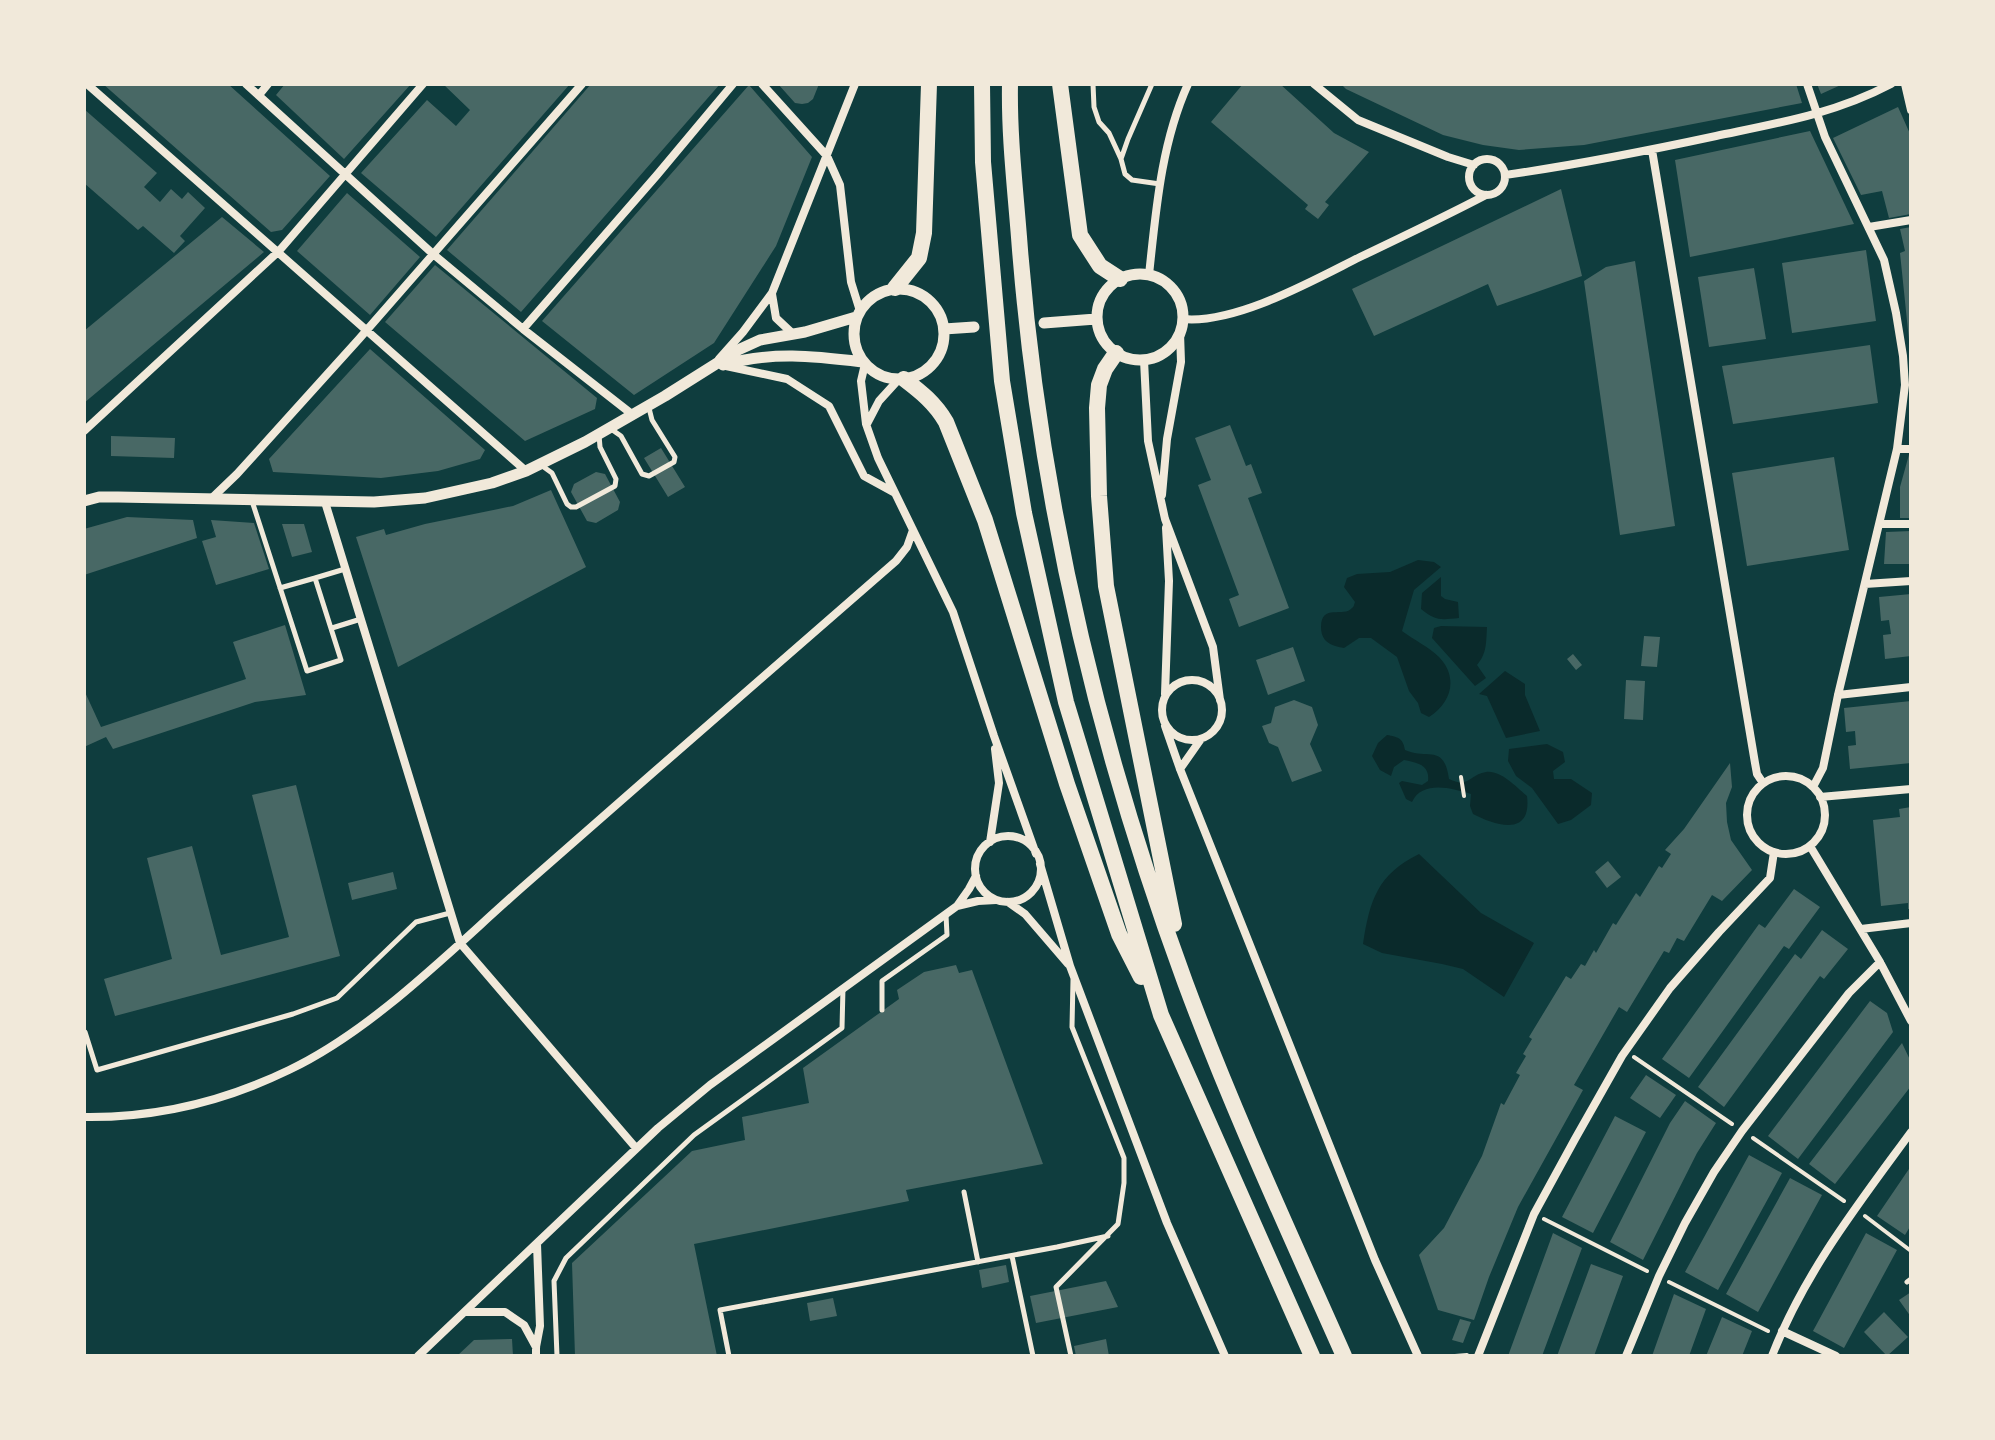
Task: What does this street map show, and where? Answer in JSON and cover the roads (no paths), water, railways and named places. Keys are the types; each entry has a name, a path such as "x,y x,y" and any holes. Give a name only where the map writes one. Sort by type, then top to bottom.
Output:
{"highway":[{"path":"895,288 919,258 924,233 929,84"},
{"path":"982,84 983,162 1002,381 1024,513 1066,702 1161,1015"},
{"path":"1010,84 1022,282 1033,377 1053,505 1091,680 1138,845 1185,981 1225,1087 1344,1356"},
{"path":"1060,84 1080,235 1100,266 1120,279"},
{"path":"1116,353 1099,385 1097,408 1099,496 1106,586 1185,981"},
{"path":"901,379 926,396 946,422 985,520 1067,784 1119,934 1161,1015 1312,1356"}],"street":[{"path":"87,84 526,471"},
{"path":"246,84 433,254 633,415"},
{"path":"259,95 268,84"},
{"path":"84,431 279,251 423,84"},
{"path":"212,498 367,330 582,84"},
{"path":"523,329 733,84"},
{"path":"762,84 827,156 840,185 851,282 858,314"},
{"path":"716,367 772,293 855,84"},
{"path":"1149,275 1171,127 1188,84"},
{"path":"1314,84 1358,120 1474,165"},
{"path":"1807,84 1825,137 1884,260 1908,385 1897,449 1823,768 1813,787"},
{"path":"1505,175 1652,150 1817,114 1891,84"},
{"path":"1905,84 1911,110"},
{"path":"1652,150 1752,747 1757,774 1763,783"},
{"path":"1183,319 1200,321 1221,317 1289,292 1486,195 1498,192 1505,182 1505,175 1504,169 1495,160 1483,159 1474,165 1469,175 1475,190 1486,195"},
{"path":"1869,227 1911,220"},
{"path":"1161,504 1167,439 1181,362 1181,304 1174,291 1163,281 1149,275 1134,274 1110,286 1097,307 1099,332 1106,344 1129,359 1156,357 1174,343 1180,333"},
{"path":"895,288 909,289 933,303 941,315 944,329 938,356 929,367 918,375 901,379 886,377 864,363 853,335 858,314 869,300 895,288"},
{"path":"772,293 776,318 792,333"},
{"path":"84,501 108,497 374,502 425,498 492,483 526,471 611,428 716,367 738,350 760,340 805,332 858,314"},
{"path":"1044,323 1096,319"},
{"path":"944,329 974,327"},
{"path":"716,367 767,355 864,363"},
{"path":"1144,360 1148,441 1161,504 1213,647 1222,709 1217,728 1201,739 1180,769"},
{"path":"864,363 861,381 866,424 878,458 953,612 1040,864 1072,971 1167,1223 1225,1356"},
{"path":"716,367 787,379 829,406 864,476 895,493"},
{"path":"866,424 879,401 901,379"},
{"path":"1897,449 1911,449"},
{"path":"325,502 460,943 636,1148"},
{"path":"1165,519 1169,581 1161,706 1165,726 1375,1260 1418,1356"},
{"path":"1880,524 1911,524"},
{"path":"84,1117 137,1116 234,1093 289,1070 340,1041 460,943 896,561 907,547 913,530"},
{"path":"1865,584 1911,581"},
{"path":"1164,696 1179,682 1190,680 1208,684 1220,700"},
{"path":"1838,695 1911,687"},
{"path":"1165,726 1181,739 1201,739"},
{"path":"990,842 999,783 994,736"},
{"path":"1789,776 1813,787 1824,810 1824,823 1819,836 1799,852 1786,854 1763,847 1748,827 1746,815 1754,792 1763,783 1789,776"},
{"path":"1820,797 1911,789"},
{"path":"1036,854 1030,845 1009,836 990,842 977,857 975,866 979,886 986,894 1025,914 1072,971"},
{"path":"1810,846 1861,929 1911,1021"},
{"path":"1478,1356 1534,1214 1626,1051 1670,988 1770,878 1774,852"},
{"path":"957,906 978,901 1018,900 1028,895 1040,876 1040,864"},
{"path":"418,1356 636,1148 710,1085 957,906 976,876"},
{"path":"1861,929 1911,923"},
{"path":"1626,1356 1659,1276 1714,1172 1849,993 1880,962"},
{"path":"1772,1356 1782,1331 1826,1252 1911,1132"},
{"path":"536,1352 540,1326 537,1244"},
{"path":"466,1312 505,1312 524,1325 536,1352"},
{"path":"1782,1331 1836,1356"}],"lane":[{"path":"1093,84 1094,107 1099,122 1109,133 1125,174 1132,180 1161,184"},
{"path":"1121,159 1152,84"},
{"path":"611,428 621,436 645,476 674,462 675,457 652,420 649,406"},
{"path":"541,464 552,473 567,504 576,507 617,482 600,447 599,434"},
{"path":"252,500 307,671 341,660 315,578"},
{"path":"280,588 346,569"},
{"path":"332,628 362,619"},
{"path":"85,1032 97,1070 293,1014 337,998 416,922 450,913"},
{"path":"882,1010 882,981 947,935 946,914"},
{"path":"1071,1356 1056,1287 1118,1224 1124,1183 1124,1158 1072,1027 1072,971"},
{"path":"557,1356 554,1281 566,1258 694,1135 842,1028 843,988"},
{"path":"964,1192 978,1262"},
{"path":"729,1356 720,1310 1108,1236"},
{"path":"1012,1256 1033,1356"}],"water":[{"path":"1418,560 1434,562 1441,567 1414,590 1402,631 1439,657 1449,673 1450,682 1443,705 1429,717 1421,713 1409,691 1397,657 1371,638 1359,638 1344,648 1334,646 1325,640 1321,629 1325,615 1348,611 1354,606 1355,602 1344,587 1347,578 1357,574 1390,572"},
{"path":"1441,577 1441,596 1458,602 1459,618 1438,619 1421,609 1422,593"},
{"path":"1487,627 1484,652 1477,665 1486,678 1475,686 1432,638 1434,628"},
{"path":"1505,671 1525,684 1525,695 1540,731 1506,738 1487,696 1479,694"},
{"path":"1387,735 1399,739 1405,750 1439,757 1447,768 1449,779 1456,782 1465,782 1486,772 1503,776 1527,796 1524,818 1510,825 1492,822 1473,814 1471,794 1447,788 1430,788 1417,795 1412,802 1406,799 1399,783 1422,785 1428,781 1427,771 1418,764 1404,760 1394,767 1391,776 1380,770 1372,756 1378,743"},
{"path":"1547,744 1563,752 1565,762 1553,771 1554,779 1571,779 1592,793 1591,805 1571,820 1558,824 1532,788 1516,776 1508,761 1509,749"},
{"path":"1419,854 1481,913 1534,943 1504,997 1463,969 1382,953 1363,944 1378,890 1394,871"}]}
